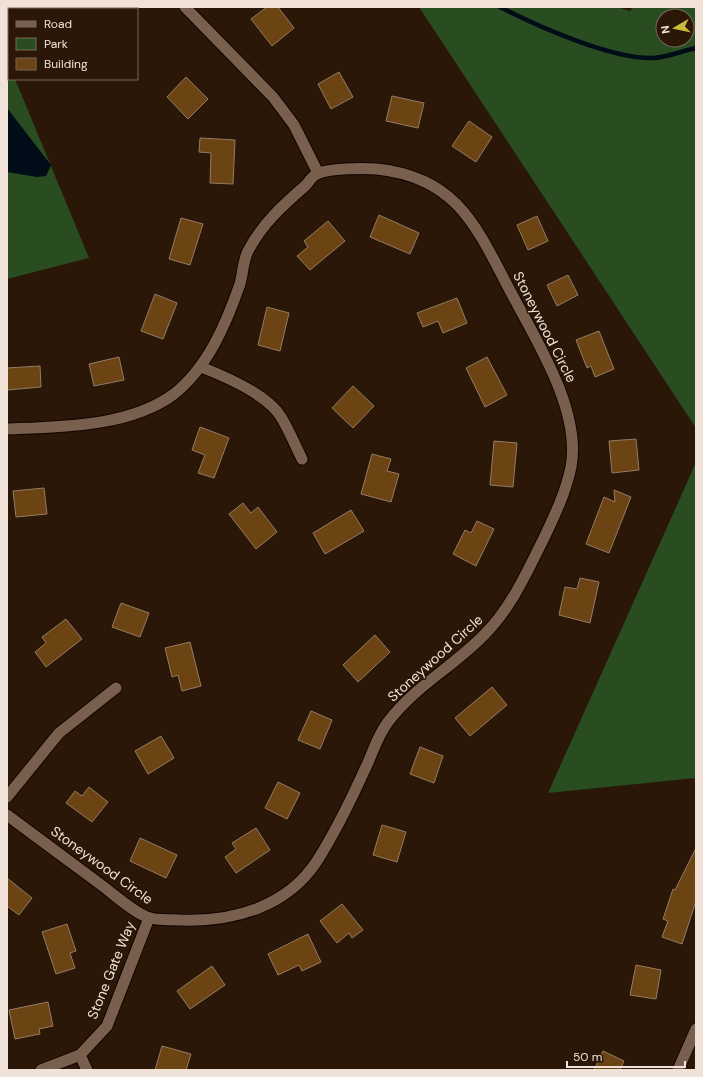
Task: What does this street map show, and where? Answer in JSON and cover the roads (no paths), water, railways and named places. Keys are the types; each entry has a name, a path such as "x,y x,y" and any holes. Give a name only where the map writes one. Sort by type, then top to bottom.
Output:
{"street":[{"path":"7,429 95,424 138,413 172,395 201,367 225,321 242,278 246,254 271,217 318,173 294,125 273,97 185,7"},
{"name":"Stoneywood Circle","path":"7,815 149,918 221,920 251,912 267,905 287,893 302,881 315,865 348,808 378,738 388,721 436,675 480,639 513,600 553,517 571,467 571,428 560,389 484,241 460,206 448,195 419,178 401,172 357,168 318,173"},
{"path":"201,367 229,378 259,396 281,416 302,459"},
{"path":"7,797 59,733 116,688"},
{"name":"Stone Gate Way","path":"41,1070 80,1054 107,1026 149,918"},
{"path":"678,1070 696,1029"},
{"path":"80,1054 87,1070"}],"waterway":[{"path":"500,7 554,32 618,54 654,58 696,48"}]}
